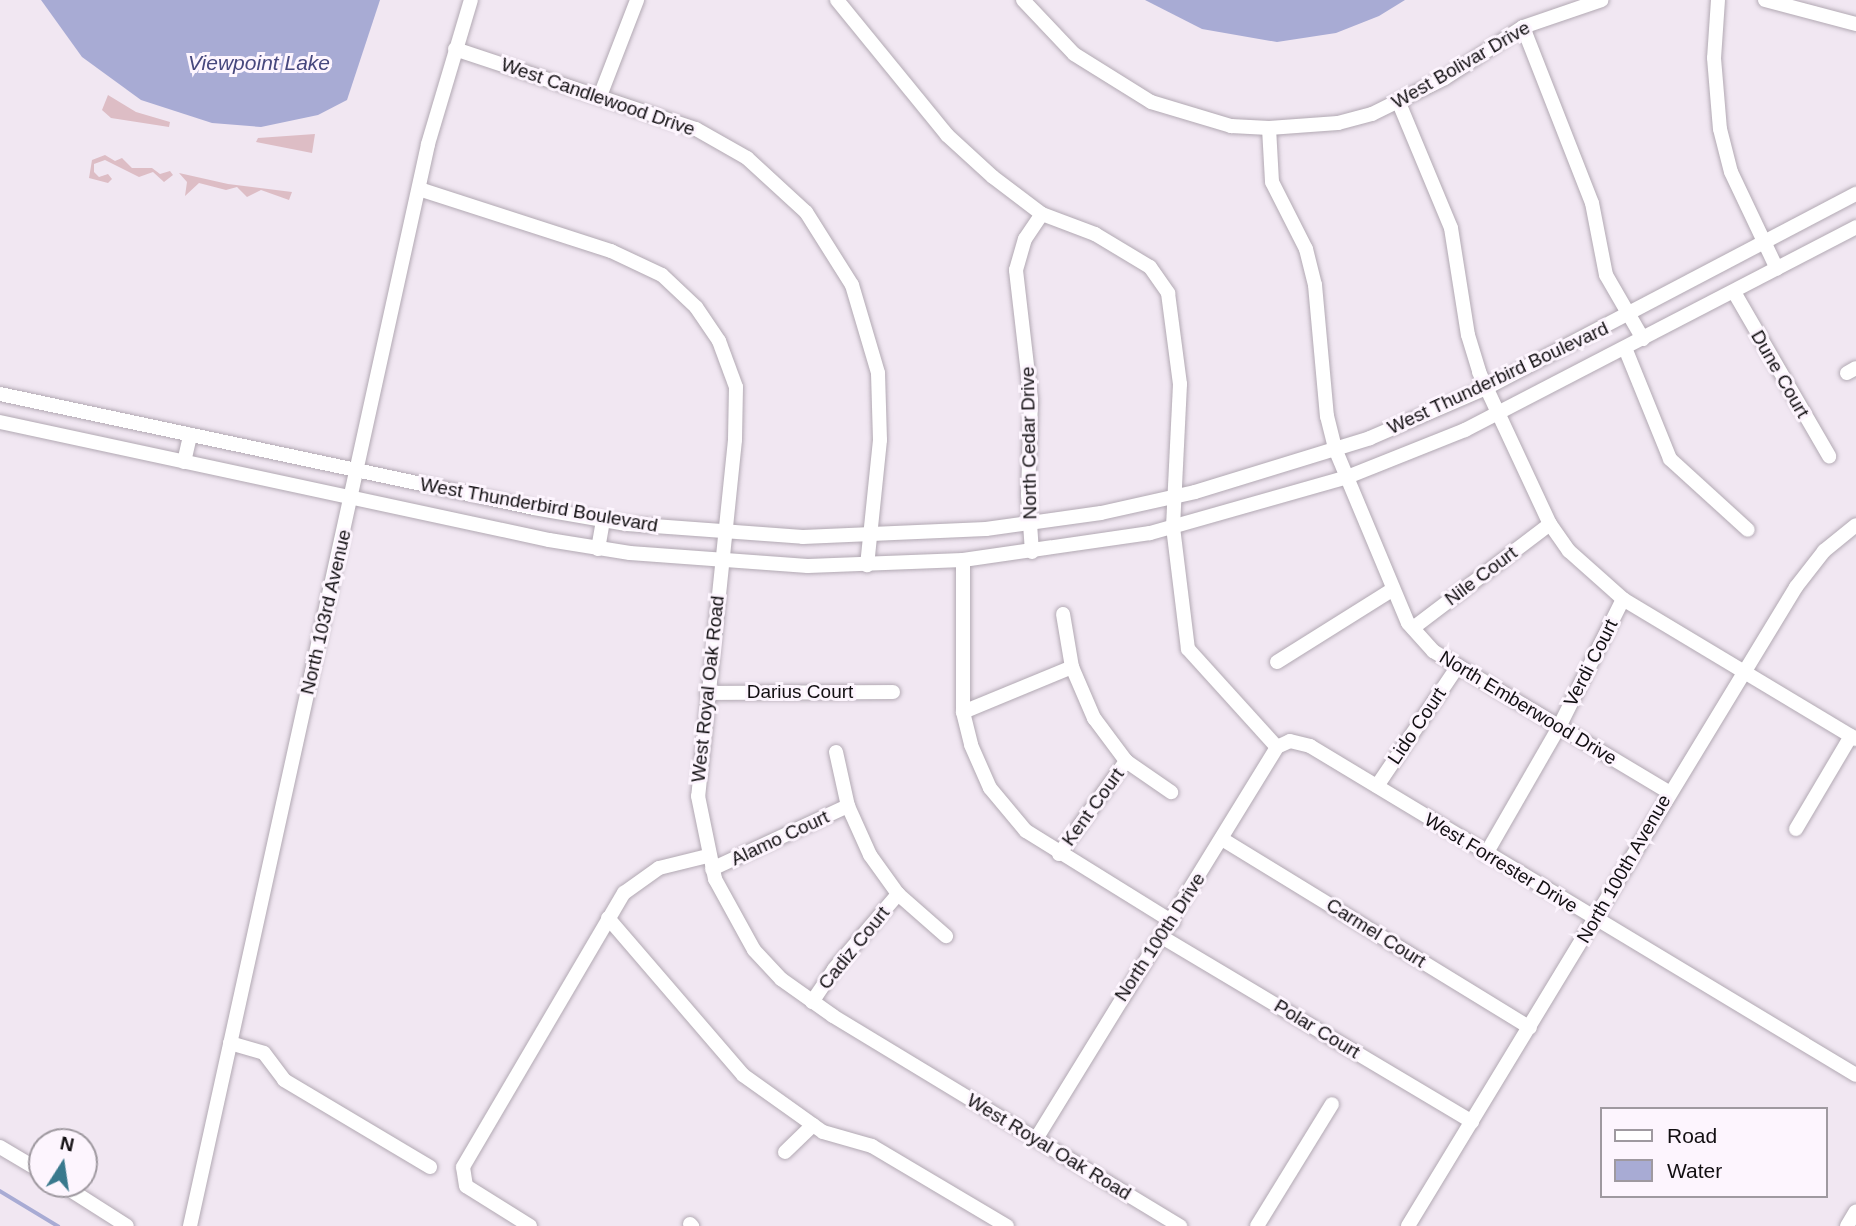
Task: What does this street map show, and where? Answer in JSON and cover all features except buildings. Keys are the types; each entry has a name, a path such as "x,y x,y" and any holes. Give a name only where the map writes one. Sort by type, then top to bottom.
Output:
{"street":[{"name":"North 103rd Avenue","path":"190,1226 419,188 455,49 471,0"},
{"path":"600,96 637,0"},
{"path":"837,0 947,135 1042,214 1095,234 1150,267 1168,293 1180,384 1172,498 1173,527 1188,649 1284,744"},
{"name":"West Bolivar Drive","path":"1023,0 1074,54 1151,102 1231,126 1269,128 1338,123 1399,103 1523,27 1602,0"},
{"path":"1718,0 1714,58 1720,129 1731,172 1777,269"},
{"path":"1765,0 1856,24"},
{"path":"1523,27 1592,203 1606,275 1643,339"},
{"name":"West Candlewood Drive","path":"455,49 678,121 747,158 792,197 832,248 861,306 878,373 880,439 867,565"},
{"path":"1399,103 1451,228 1468,335 1486,388 1550,524 1584,568 1623,599 1853,738 1796,829"},
{"name":"North Emberwood Drive","path":"1269,128 1272,182 1306,249 1315,285 1328,416 1336,451 1392,590 1413,628 1433,652 1669,792"},
{"name":"West Royal Oak Road","path":"419,188 611,251 662,275 696,307 719,341 736,387 725,534 698,783 710,863 754,950 812,1002 1180,1226"},
{"name":"West Thunderbird Boulevard","path":"0,394 357,471 603,520 725,534 870,536 1030,524 1172,498 1336,451 1486,388 1856,194"},
{"name":"North Cedar Drive","path":"1032,552 1031,400 1016,270 1025,239 1042,214"},
{"name":"West Thunderbird Boulevard","path":"0,422 598,549 722,562 867,565 963,560 1032,552 1173,527 1345,478 1497,414 1856,227"},
{"name":"Dune Court","path":"1734,292 1779,377 1829,456"},
{"path":"1625,348 1670,459 1748,530"},
{"path":"184,462 190,435"},
{"path":"598,549 603,520"},
{"name":"Nile Court","path":"1413,628 1550,524"},
{"name":"North 100th Avenue","path":"1408,1226 1595,920 1669,792 1796,587 1824,551 1856,525"},
{"path":"963,560 963,712 971,745 990,788 1026,831 1059,854 1173,922"},
{"path":"1277,662 1392,590"},
{"name":"Verdi Court","path":"1486,853 1559,727 1623,599"},
{"path":"1063,614 1072,667 1094,718 1126,761 1171,792"},
{"name":"Lido Court","path":"1377,786 1458,666"},
{"path":"963,712 1072,667"},
{"name":"Darius Court","path":"707,693 893,692"},
{"name":"West Forrester Drive","path":"1284,744 1310,746 1856,1075"},
{"name":"North 100th Drive","path":"1036,1139 1284,744"},
{"path":"836,752 848,806 870,855 898,894 946,936"},
{"name":"Kent Court","path":"1059,854 1126,761"},
{"name":"Alamo Court","path":"530,1226 466,1186 463,1167 608,918 639,879 660,869 710,863 848,806"},
{"name":"Carmel Court","path":"1222,839 1530,1028"},
{"name":"Cadiz Court","path":"812,1002 834,969 898,894"},
{"path":"608,918 726,1059 814,1125 846,1142 872,1146 1007,1226"},
{"name":"Polar Court","path":"1162,937 1472,1122"},
{"path":"230,1044 264,1053 284,1080 430,1167"},
{"path":"1257,1226 1332,1104"},
{"path":"785,1153 814,1125"},
{"path":"0,1147 28,1164"},
{"path":"83,1198 127,1226"},
{"path":"1847,1226 1856,1211"}],"shaded area":[{"path":"108,95 136,112 170,122 169,127 111,118 102,110"},
{"path":"315,134 312,153 256,142 258,138"},
{"path":"105,155 115,161 122,158 132,168 152,168 160,174 170,171 173,175 164,182 153,172 139,177 105,160 94,164 94,172 99,177 108,174 112,179 108,183 89,178 92,160"},
{"path":"179,173 228,184 292,192 289,200 261,190 247,197 237,187 226,190 199,183 185,196 187,182"}],"water":[{"name":"Viewpoint Lake","path":"41,0 380,0 347,100 318,115 261,127 212,123 141,100 82,57"},
{"path":"1145,0 1405,0 1379,16 1336,33 1277,42 1202,29"}],"waterway":[{"path":"0,1191 58,1226"}]}
